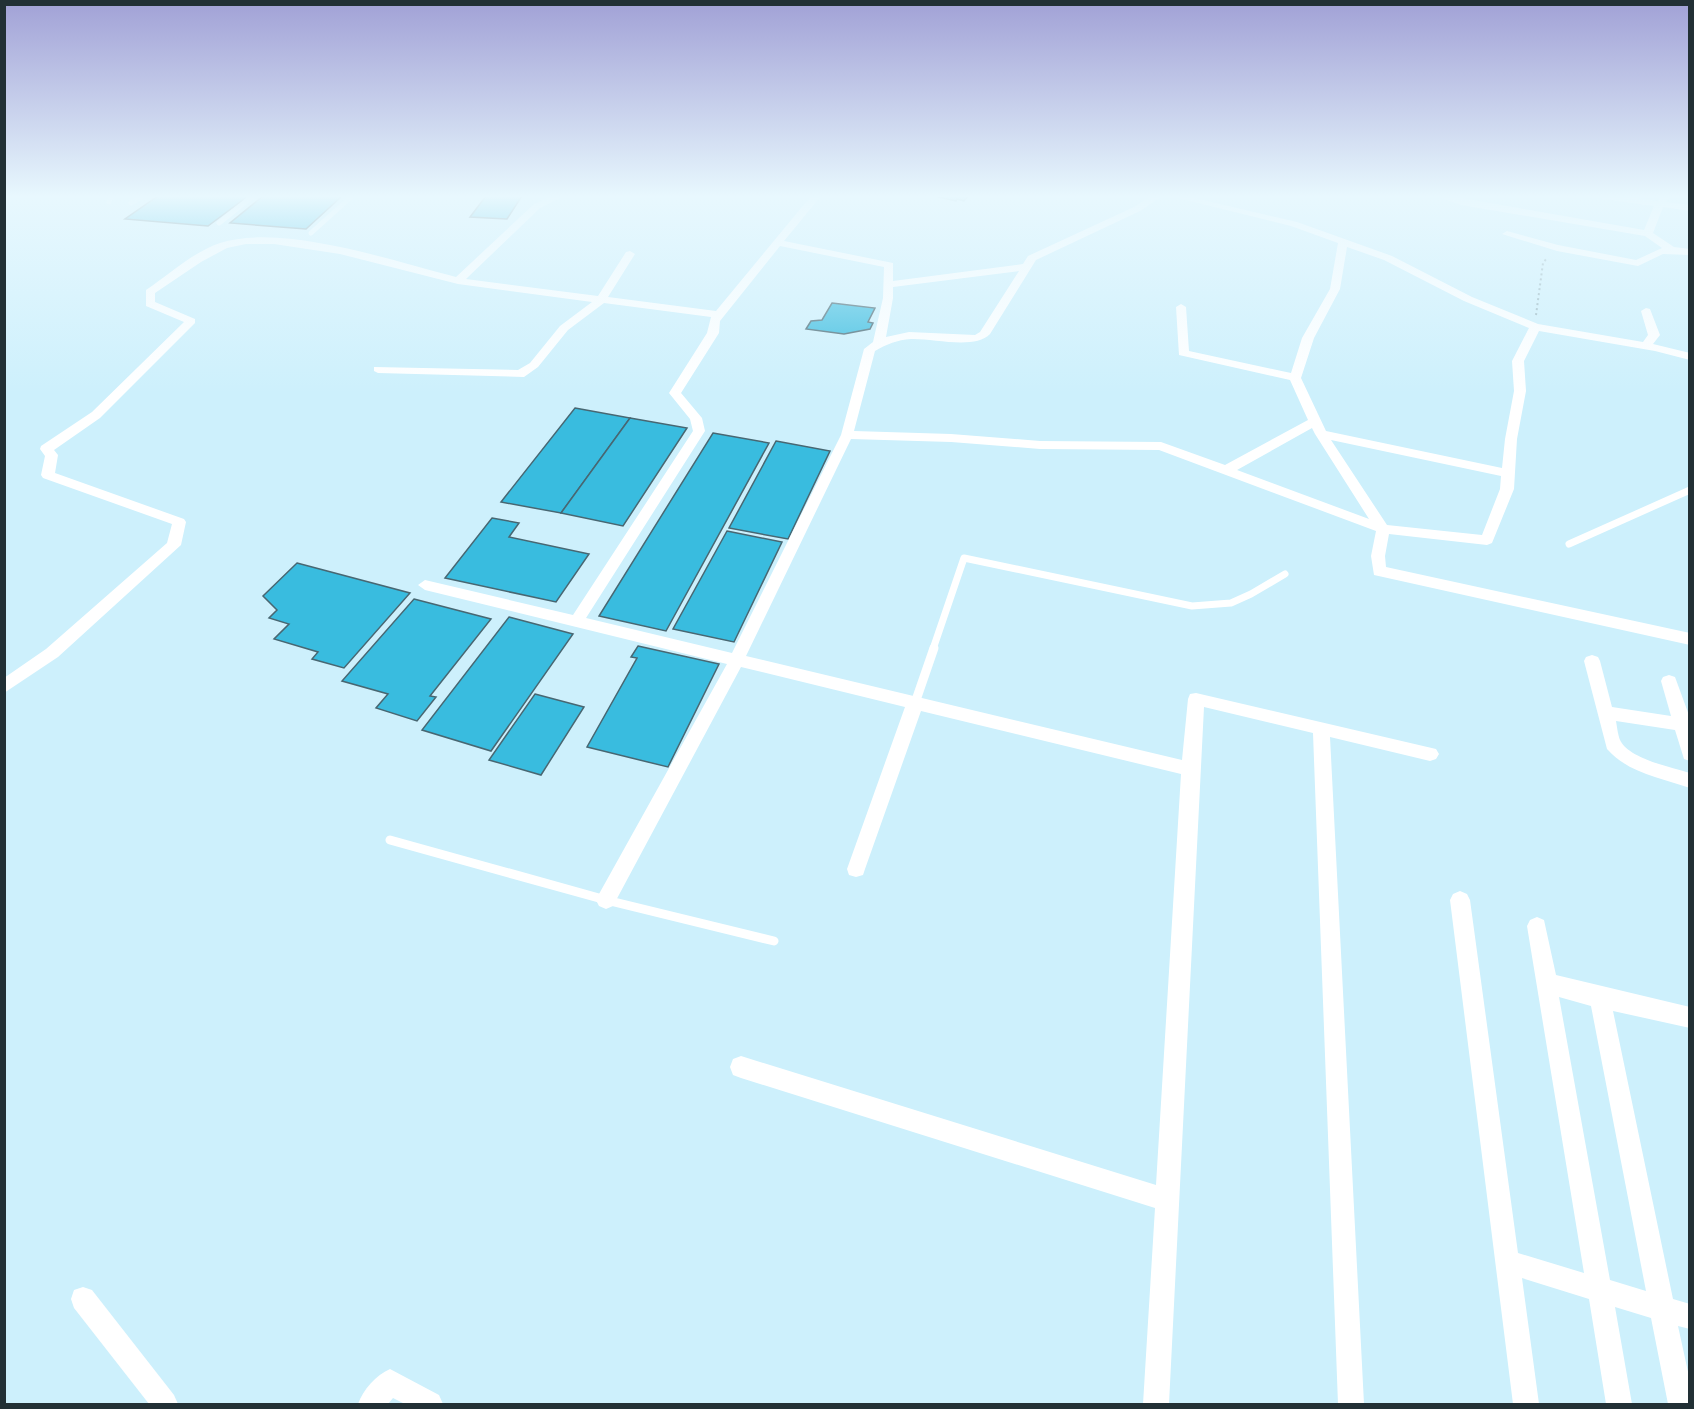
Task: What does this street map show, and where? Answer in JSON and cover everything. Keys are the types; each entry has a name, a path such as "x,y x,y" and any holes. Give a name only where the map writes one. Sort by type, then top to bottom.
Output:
{"street":[{"path":"4,687 52,653 174,545 179,522 48,475 52,455 46,449 96,415 191,321 150,304 150,292 196,262"},
{"path":"378,262 458,281 719,315"},
{"path":"458,281 478,262"},
{"path":"378,369 520,374 534,366 564,328 601,300 625,262"},
{"path":"576,622 699,431 696,418 675,393 713,333 714,321 763,262"},
{"path":"873,262 889,265 888,298 879,342"},
{"path":"606,900 736,661 847,435 870,349 879,342 898,336 919,334 978,338 984,334 1029,262"},
{"path":"1340,262 1335,289 1308,338 1295,378 1321,434 1383,529 1378,555 1379,571 1689,639"},
{"path":"1395,262 1468,299 1535,327 1646,346 1689,357"},
{"path":"887,285 1026,267"},
{"path":"1181,307 1183,353 1295,378"},
{"path":"1646,311 1654,335 1646,346"},
{"path":"1602,324 1621,342"},
{"path":"847,435 951,438 1040,446 1161,446 1383,529 1487,540 1507,489 1511,439 1520,391 1518,362 1535,327"},
{"path":"1226,470 1315,421"},
{"path":"1321,434 1508,473"},
{"path":"425,585 1190,769"},
{"path":"1592,661 1613,744 1617,750 1628,758 1689,781"},
{"path":"1669,681 1685,725 1689,754"},
{"path":"1156,1404 1190,769 1196,699 1430,754"},
{"path":"856,869 915,703"},
{"path":"1605,712 1685,725"},
{"path":"1321,729 1351,1404"},
{"path":"1460,900 1526,1404"},
{"path":"1537,926 1619,1404"},
{"path":"1547,982 1600,998 1689,1018"},
{"path":"1600,998 1681,1404"},
{"path":"741,1067 1167,1200"},
{"path":"1508,1262 1689,1317"},
{"path":"83,1299 165,1404"},
{"path":"371,1404 390,1382 430,1404"}],"lane":[{"path":"1569,544 1689,490"},
{"path":"915,703 964,558 1177,603 1212,608 1232,604 1285,574"},
{"path":"390,840 606,900 774,941"}],"path":[{"path":"1535,327 1544,262"}],"building":[{"path":"832,303 875,308 868,322 873,323 870,329 844,334 806,329 811,321 822,320"},
{"path":"575,408 630,418 561,513 501,502"},
{"path":"630,418 687,428 623,526 561,513"},
{"path":"713,433 769,443 666,631 599,616"},
{"path":"776,441 830,451 788,539 729,528"},
{"path":"492,518 519,523 509,537 589,554 556,602 445,578"},
{"path":"727,531 782,542 734,642 673,629"},
{"path":"297,563 410,593 344,668 312,659 318,652 274,639 289,624 269,618 277,610 263,596"},
{"path":"414,599 491,619 430,696 436,697 417,721 376,708 388,694 342,681"},
{"path":"509,617 573,634 491,751 422,730"},
{"path":"638,646 719,664 668,767 587,747 637,658 631,657"},
{"path":"535,694 584,707 541,775 489,760"}]}
